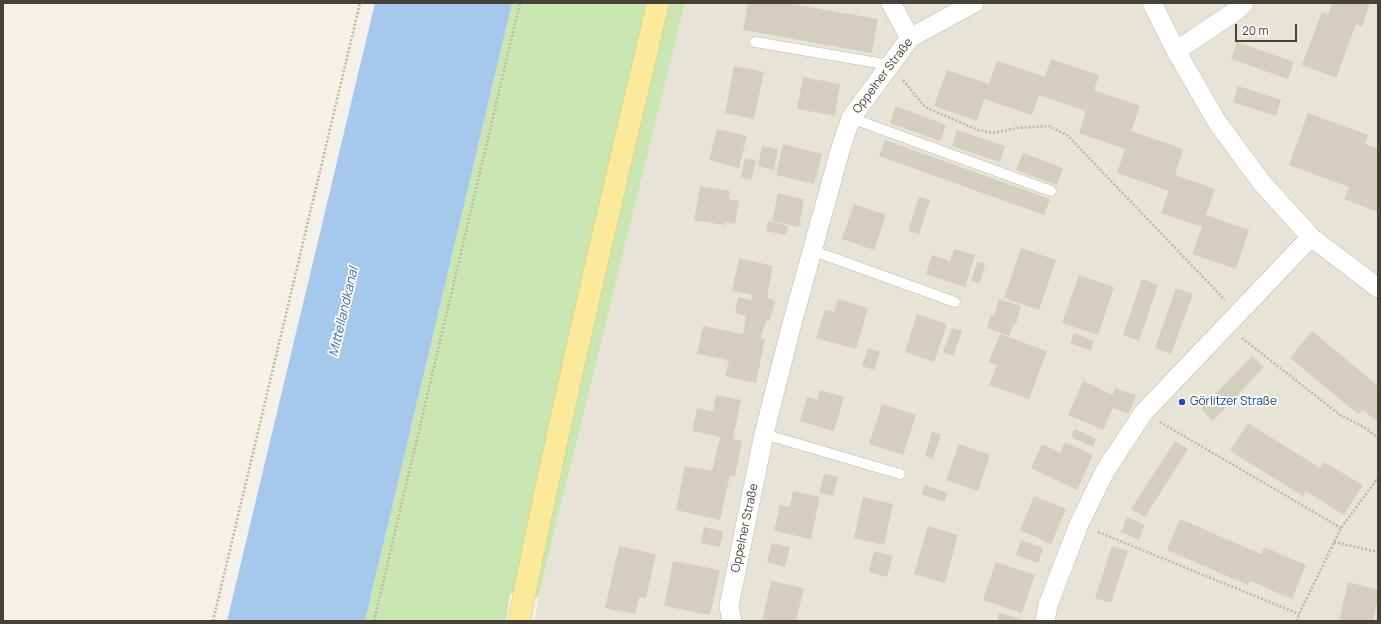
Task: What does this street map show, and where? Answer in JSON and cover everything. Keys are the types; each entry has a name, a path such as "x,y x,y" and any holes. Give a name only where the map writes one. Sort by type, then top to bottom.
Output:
{"main road":[{"path":"519,621 569,381 658,3"}],"street":[{"path":"891,3 910,38"},
{"name":"Oppelner Straße","path":"732,621 729,606 764,434 811,250 840,147 851,118 910,38 974,3"},
{"path":"1152,3 1176,51 1217,122 1262,183 1311,237 1378,288"},
{"path":"1176,51 1237,10 1244,3"},
{"path":"1045,621 1048,605 1079,524 1105,471 1144,412 1311,237"}],"lane":[{"path":"755,42 890,65"},
{"path":"851,118 1051,191"},
{"path":"811,250 956,302"},
{"path":"764,434 900,474"}],"path":[{"path":"213,621 360,3"},
{"path":"374,621 520,3"},
{"path":"890,65 924,107 978,130 993,133 1017,128 1048,126 1067,135 1232,320 1340,415 1364,427 1378,438"},
{"path":"1144,412 1341,528"},
{"path":"1297,621 1341,528 1378,478"},
{"path":"1079,524 1299,614"},
{"path":"1334,542 1378,552"}],"shaded area":[{"path":"685,3 1378,3 1378,621 535,621 538,598"}],"green space":[{"path":"512,3 685,3 538,598 510,593 506,621 365,621"}],"water":[{"name":"Mittellandkanal","path":"375,3 512,3 365,621 227,621"}],"building":[{"path":"748,3 786,3 878,19 872,53 743,30"},
{"path":"1332,3 1370,3 1362,27 1356,24 1336,78 1302,65 1322,12 1328,14"},
{"path":"1237,42 1294,62 1288,79 1231,59"},
{"path":"1051,59 1099,75 1094,90 1140,106 1131,131 1183,149 1175,175 1215,189 1206,215 1249,230 1236,269 1192,254 1202,227 1161,213 1169,191 1117,173 1125,149 1079,133 1086,111 1039,95 1032,115 984,99 977,121 934,106 947,70 989,84 997,61 1045,77"},
{"path":"734,66 764,72 754,119 725,113"},
{"path":"803,77 840,84 835,116 797,109"},
{"path":"1238,86 1281,100 1276,116 1233,102"},
{"path":"896,106 946,125 940,141 890,123"},
{"path":"1308,113 1368,135 1365,144 1378,149 1378,212 1344,199 1349,187 1289,165"},
{"path":"717,129 747,136 739,168 709,160"},
{"path":"957,130 1005,146 1000,162 952,146"},
{"path":"885,140 1050,199 1044,215 879,156"},
{"path":"783,144 822,154 814,184 776,175"},
{"path":"762,146 778,149 774,170 758,166"},
{"path":"1023,153 1063,168 1057,185 1016,170"},
{"path":"745,158 756,161 751,180 741,177"},
{"path":"700,186 730,191 729,199 739,201 735,224 725,222 724,225 694,220"},
{"path":"778,193 804,199 799,227 772,221"},
{"path":"919,197 930,200 919,234 908,231"},
{"path":"854,204 886,215 874,250 842,239"},
{"path":"768,221 788,226 786,235 766,231"},
{"path":"1021,248 1056,260 1039,310 1004,298"},
{"path":"954,249 975,255 965,287 926,274 932,255 950,261"},
{"path":"739,258 773,266 767,298 775,300 770,321 766,320 761,338 765,339 756,383 725,376 729,360 697,354 703,326 743,334 746,316 735,313 738,297 752,300 753,295 732,291"},
{"path":"977,262 985,264 980,283 971,281"},
{"path":"1079,275 1114,287 1098,335 1062,323"},
{"path":"1142,279 1158,285 1139,341 1123,335"},
{"path":"1176,288 1193,294 1171,354 1155,348"},
{"path":"838,299 868,308 856,349 816,338 825,310 834,312"},
{"path":"999,299 1021,306 1016,324 1001,319 1014,324 1009,336 987,328 991,315 994,316"},
{"path":"917,314 947,324 934,362 905,352"},
{"path":"952,328 962,331 953,356 943,352"},
{"path":"1312,331 1378,386 1378,422 1363,410 1358,414 1290,358"},
{"path":"1074,333 1094,341 1091,351 1070,343"},
{"path":"1000,334 1047,351 1029,399 989,385 997,365 989,362"},
{"path":"868,348 880,352 874,370 862,366"},
{"path":"1252,356 1264,367 1213,421 1201,409"},
{"path":"1083,381 1113,395 1115,388 1136,395 1129,414 1113,408 1103,430 1068,415"},
{"path":"820,390 844,397 834,431 800,421 807,397 817,400"},
{"path":"716,395 741,400 733,439 742,441 735,476 730,475 720,520 676,510 685,466 712,471 720,437 692,431 697,408 713,412"},
{"path":"882,404 916,415 903,455 869,444"},
{"path":"1248,423 1320,468 1324,462 1363,485 1344,515 1306,491 1303,496 1230,451"},
{"path":"1075,429 1096,439 1093,447 1071,437"},
{"path":"932,432 941,434 933,459 925,456"},
{"path":"1175,441 1188,449 1145,517 1131,509"},
{"path":"1065,442 1093,455 1077,490 1031,468 1042,444 1060,453"},
{"path":"959,444 990,455 978,491 946,480"},
{"path":"824,474 838,477 833,496 819,493"},
{"path":"925,485 947,493 944,502 921,494"},
{"path":"793,491 820,497 811,539 774,531 780,505 790,507"},
{"path":"1034,496 1066,509 1051,544 1020,530"},
{"path":"863,497 893,504 884,545 854,538"},
{"path":"1127,517 1145,525 1139,540 1121,532"},
{"path":"1180,519 1261,554 1264,547 1306,565 1292,599 1250,581 1248,585 1167,550"},
{"path":"928,526 958,535 945,583 914,574"},
{"path":"704,527 723,531 720,547 701,543"},
{"path":"1021,540 1043,548 1038,563 1016,555"},
{"path":"772,543 790,547 785,567 767,562"},
{"path":"619,546 656,554 646,598 639,597 635,614 605,608"},
{"path":"1112,546 1128,551 1111,603 1095,598"},
{"path":"874,551 893,556 887,577 869,572"},
{"path":"673,561 720,570 710,615 664,606"},
{"path":"996,562 1035,575 1022,613 983,600"},
{"path":"771,581 804,588 796,621 762,621"},
{"path":"1348,582 1378,590 1378,599 1373,621 1339,621"},
{"path":"999,613 1021,619 1021,621 997,621"}],"place":[{"name":"Görlitzer Straße","path":"1182,402"}]}
